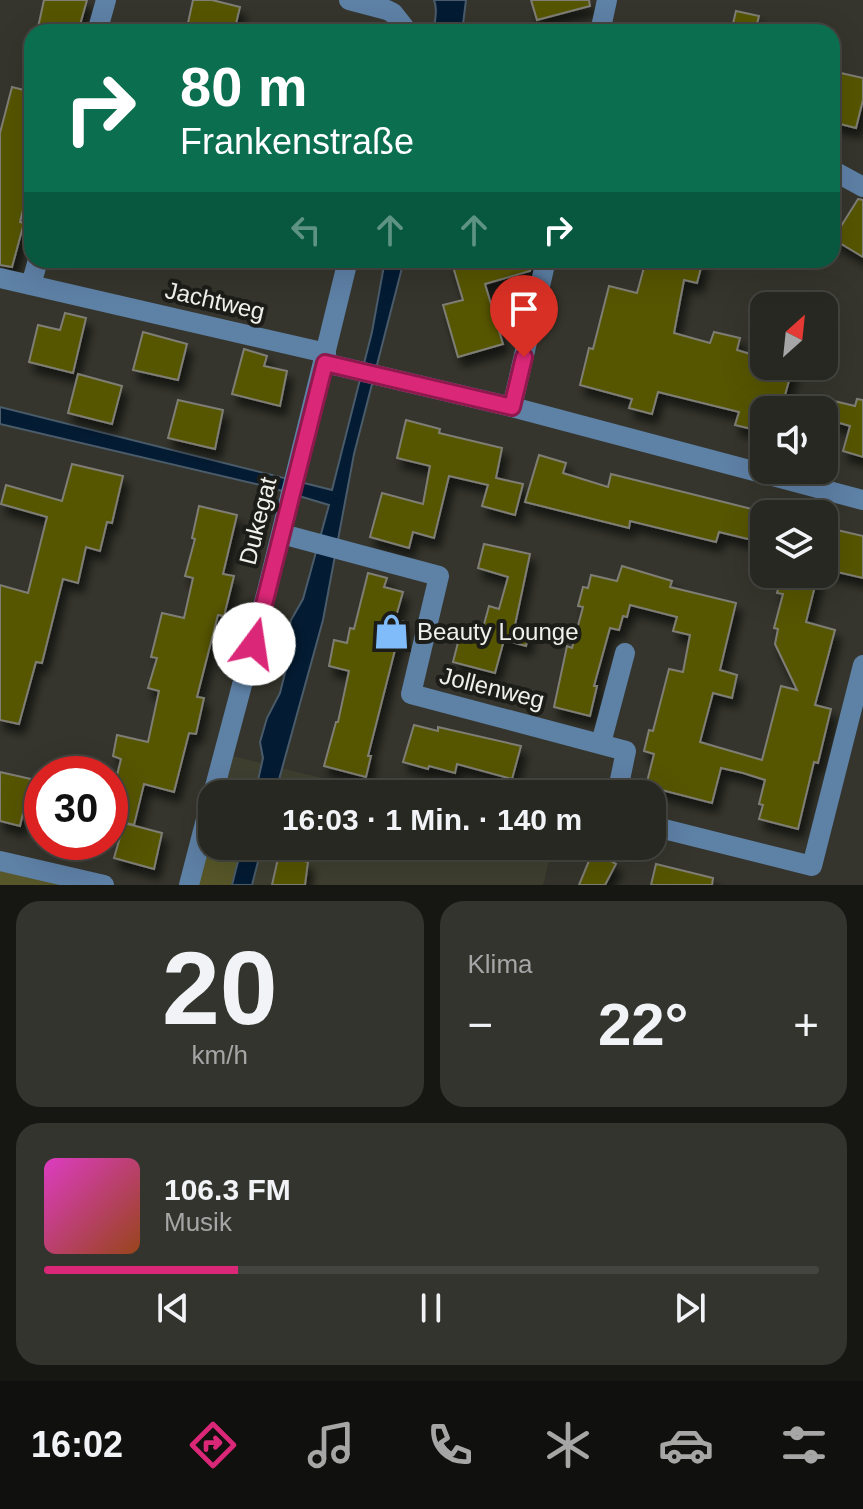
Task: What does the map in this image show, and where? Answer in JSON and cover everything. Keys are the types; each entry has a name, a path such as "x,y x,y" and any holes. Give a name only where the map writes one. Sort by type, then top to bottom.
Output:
{"street":[{"path":"99,24 106,0"},
{"path":"349,0 398,23"},
{"path":"602,24 607,0"},
{"path":"840,174 863,187"},
{"path":"31,285 36,268"},
{"name":"Dukegat","path":"216,780 284,524 346,268"},
{"path":"512,407 544,268"},
{"name":"Jachtweg","path":"0,278 325,358 354,371 512,407 863,500"},
{"name":"Jollenweg","path":"284,524 314,543 439,576 411,694 626,751 620,780"},
{"path":"601,743 625,653"},
{"path":"666,830 812,866 863,665"},
{"name":"Dukegat","path":"189,885 198,850"},
{"path":"0,861 104,885"}],"shaded area":[{"path":"224,754 330,780 217,780"},
{"path":"198,850 198,860 238,860 232,885 189,885"},
{"path":"204,860 549,860 543,885 189,885"},
{"path":"0,861 104,885 0,885"}],"water":[{"path":"434,0 466,0 463,24 435,24"},
{"path":"384,268 402,268 354,454 323,620 279,780 258,780 263,758 260,742 267,718 280,693 290,653 288,635 291,620 303,599 329,505 269,487 0,424 0,407 332,490 372,332"},
{"path":"238,860 258,860 252,885 232,885"}],"building":[{"path":"44,0 87,0 80,24 39,24"},
{"path":"193,0 212,0 240,7 236,24 188,24"},
{"path":"531,0 589,0 590,6 537,20"},
{"path":"736,11 759,16 757,24 733,24"},
{"path":"840,73 863,78 863,100 856,128 840,124"},
{"path":"12,87 24,90 24,206 20,222 24,223 12,267 0,265 0,133"},
{"path":"858,199 863,200 863,257 840,243 840,228"},
{"path":"453,268 531,268 530,271 485,284 503,344 458,357 443,305 463,300"},
{"path":"644,268 701,268 697,283 684,280 674,333 710,343 714,332 740,338 737,350 750,354 750,380 789,380 785,396 750,396 750,429 735,425 739,412 658,392 652,414 629,408 632,399 580,385 609,286 637,293"},
{"path":"65,313 86,318 73,373 29,362 38,325 60,330"},
{"path":"143,332 187,344 178,380 133,370"},
{"path":"244,349 267,356 264,366 287,371 280,406 232,394"},
{"path":"78,374 122,386 112,424 68,413"},
{"path":"857,399 863,400 863,457 843,451 850,426 838,423 838,402 855,406"},
{"path":"178,400 223,410 215,449 168,438"},
{"path":"406,420 440,429 439,433 502,448 496,478 523,484 515,515 482,506 488,485 449,476 434,538 413,532 409,548 370,537 382,493 423,504 430,466 397,458"},
{"path":"539,455 566,463 563,473 608,487 611,474 750,509 750,540 719,532 716,542 630,521 629,528 525,502"},
{"path":"72,464 123,476 112,523 107,522 100,551 86,547 78,583 63,579 42,663 36,662 19,724 0,720 0,585 28,593 47,517 1,504 6,485 62,501"},
{"path":"199,506 237,515 223,574 234,576 224,616 218,615 197,697 204,698 196,734 189,733 174,792 144,784 134,825 128,824 128,756 113,756 117,735 148,742 159,691 148,688 157,658 151,657 162,613 184,618 193,578 185,576 195,539 192,538"},
{"path":"838,530 863,536 863,578 838,572"},
{"path":"484,544 530,554 515,625 530,628 526,646 504,640 495,673 453,662 462,627 482,632 489,606 499,609 508,577 478,568"},
{"path":"622,566 672,581 670,587 736,603 720,670 737,675 732,698 713,693 700,742 762,760 781,686 797,690 775,644 778,629 774,628 783,594 777,593 778,588 814,588 806,622 835,630 815,705 831,709 798,829 759,819 765,780 721,768 712,803 666,791 666,780 648,780 654,754 644,751 649,730 653,731 669,669 683,672 690,635 673,631 677,617 630,605 619,630 610,628 594,686 597,686 590,716 554,707 567,646 572,648 583,607 578,606 583,587 588,588 591,575 617,581"},
{"path":"368,573 387,578 384,587 403,592 395,620 404,622 368,756 371,756 366,777 324,766 349,671 329,666 334,640 347,643 350,628 354,629"},
{"path":"414,725 438,731 438,727 521,746 512,779 457,764 455,773 403,762"},
{"path":"0,772 24,777 24,809 20,826 0,821"},
{"path":"128,824 162,833 154,869 121,860 128,860"},
{"path":"278,860 308,862 305,885 272,885"},
{"path":"589,860 609,860 616,864 605,885 579,885"},
{"path":"656,864 713,878 712,885 651,885"}],"place":[{"name":"Beauty Lounge","path":"391,632"}],"route":[{"path":"254,644 325,363 512,407 524,357"}]}
